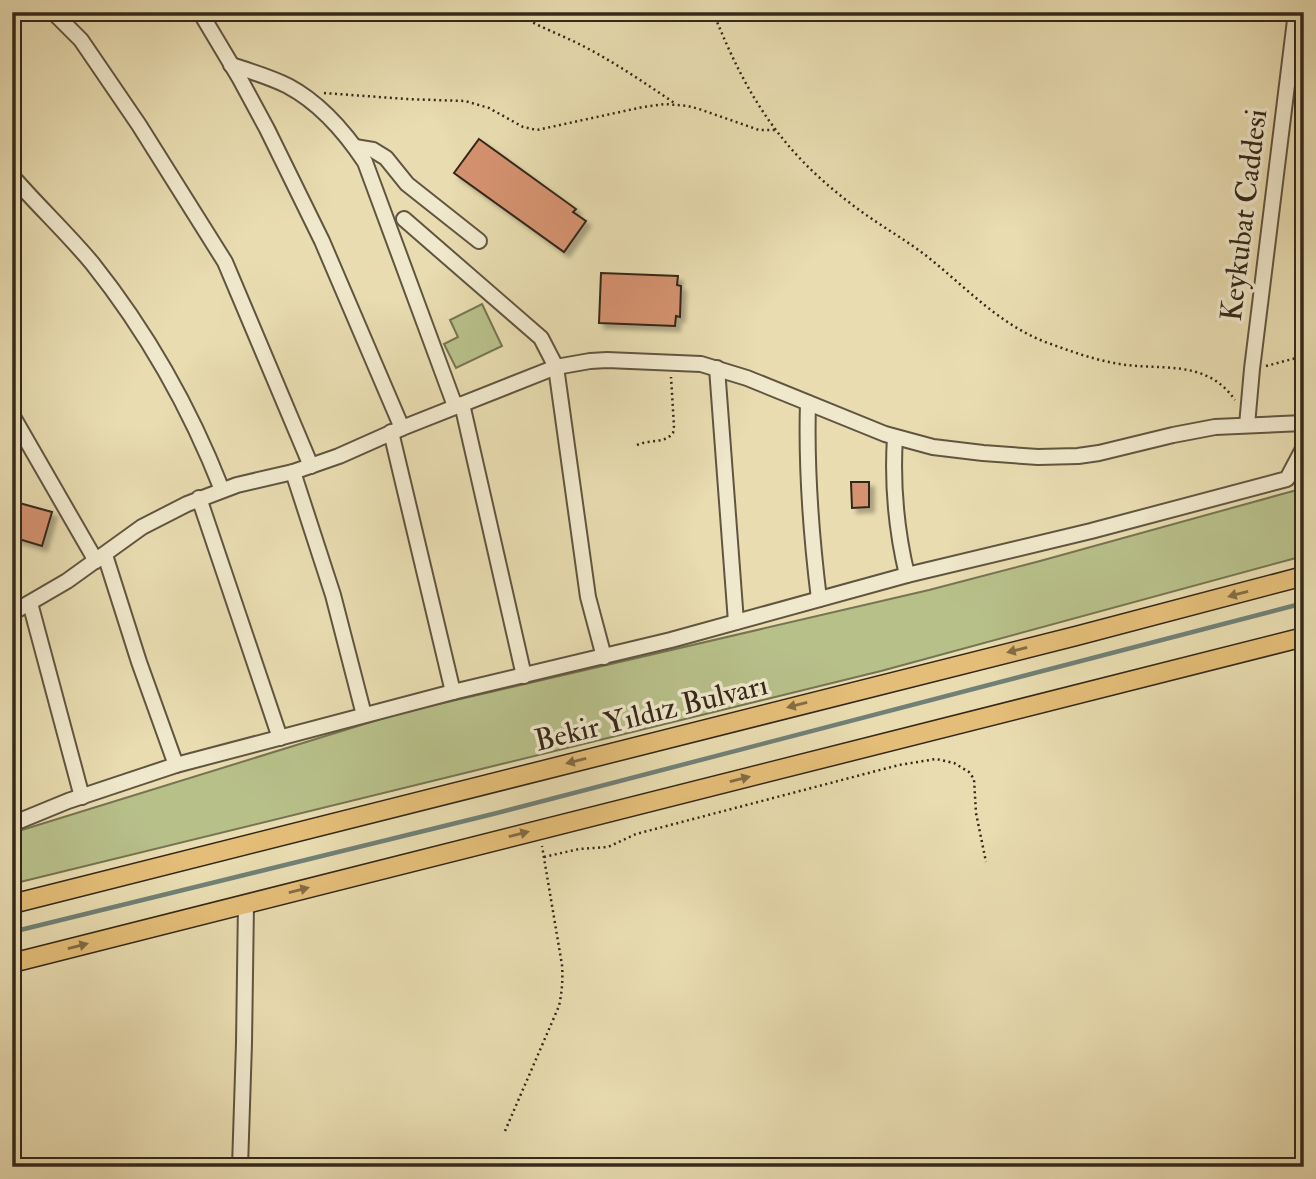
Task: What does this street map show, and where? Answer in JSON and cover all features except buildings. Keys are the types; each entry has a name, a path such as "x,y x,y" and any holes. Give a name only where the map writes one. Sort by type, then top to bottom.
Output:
{"main road":[{"name":"Bekir Yıldız Bulvarı","path":"12,904 1304,576"},
{"path":"12,963 1304,637"}],"street":[{"path":"53,12 89,50 225,262 311,466"},
{"path":"200,12 267,129 322,241 397,430 453,692"},
{"name":"Keykubat Caddesi","path":"1247,425 1296,12"},
{"path":"231,65 275,80 299,93 331,118 365,162 458,405 524,676"},
{"path":"355,147 373,150 386,158 407,184 479,241"},
{"path":"12,176 68,235 134,320 183,403 222,490"},
{"path":"404,219 541,338 556,367 588,597 604,657"},
{"path":"12,613 164,514 222,490 293,472 339,456 458,405 573,363 607,360 701,364 747,378 895,437 958,451 1056,457 1099,453 1215,427 1304,422"},
{"path":"717,368 736,622"},
{"path":"808,403 809,504 819,599"},
{"path":"13,420 100,558 176,765"},
{"path":"895,437 895,511 907,575"},
{"path":"12,824 176,765 453,692 604,657 907,575 1091,531 1287,479 1304,447"},
{"path":"293,472 332,595 364,715"},
{"path":"199,499 280,738"},
{"path":"30,603 82,797"},
{"path":"240,1167 246,904"}],"path":[{"path":"514,12 612,62 676,104"},
{"path":"713,12 739,72 776,130 798,157 867,216 924,254 1011,325 1044,342 1099,360 1131,366 1183,369 1207,375 1232,395 1244,414 1247,425"},
{"path":"325,93 465,101 489,108 523,127 537,130 654,105 676,104 699,109 759,130 776,130"},
{"path":"1252,369 1304,356"},
{"path":"637,445 652,440 665,440 673,433 670,363"},
{"path":"505,1131 559,1006 561,995 563,975 544,857 579,849 608,847 636,834 899,765 936,759 966,769 974,779 976,813 986,862"}],"green space":[{"path":"482,304 502,346 456,368 444,344 458,337 450,320"},
{"path":"1304,488 1304,555 1296,558 881,671 12,884 12,833 400,713 929,590"}],"waterway":[{"path":"12,932 493,814 1304,603"}]}
